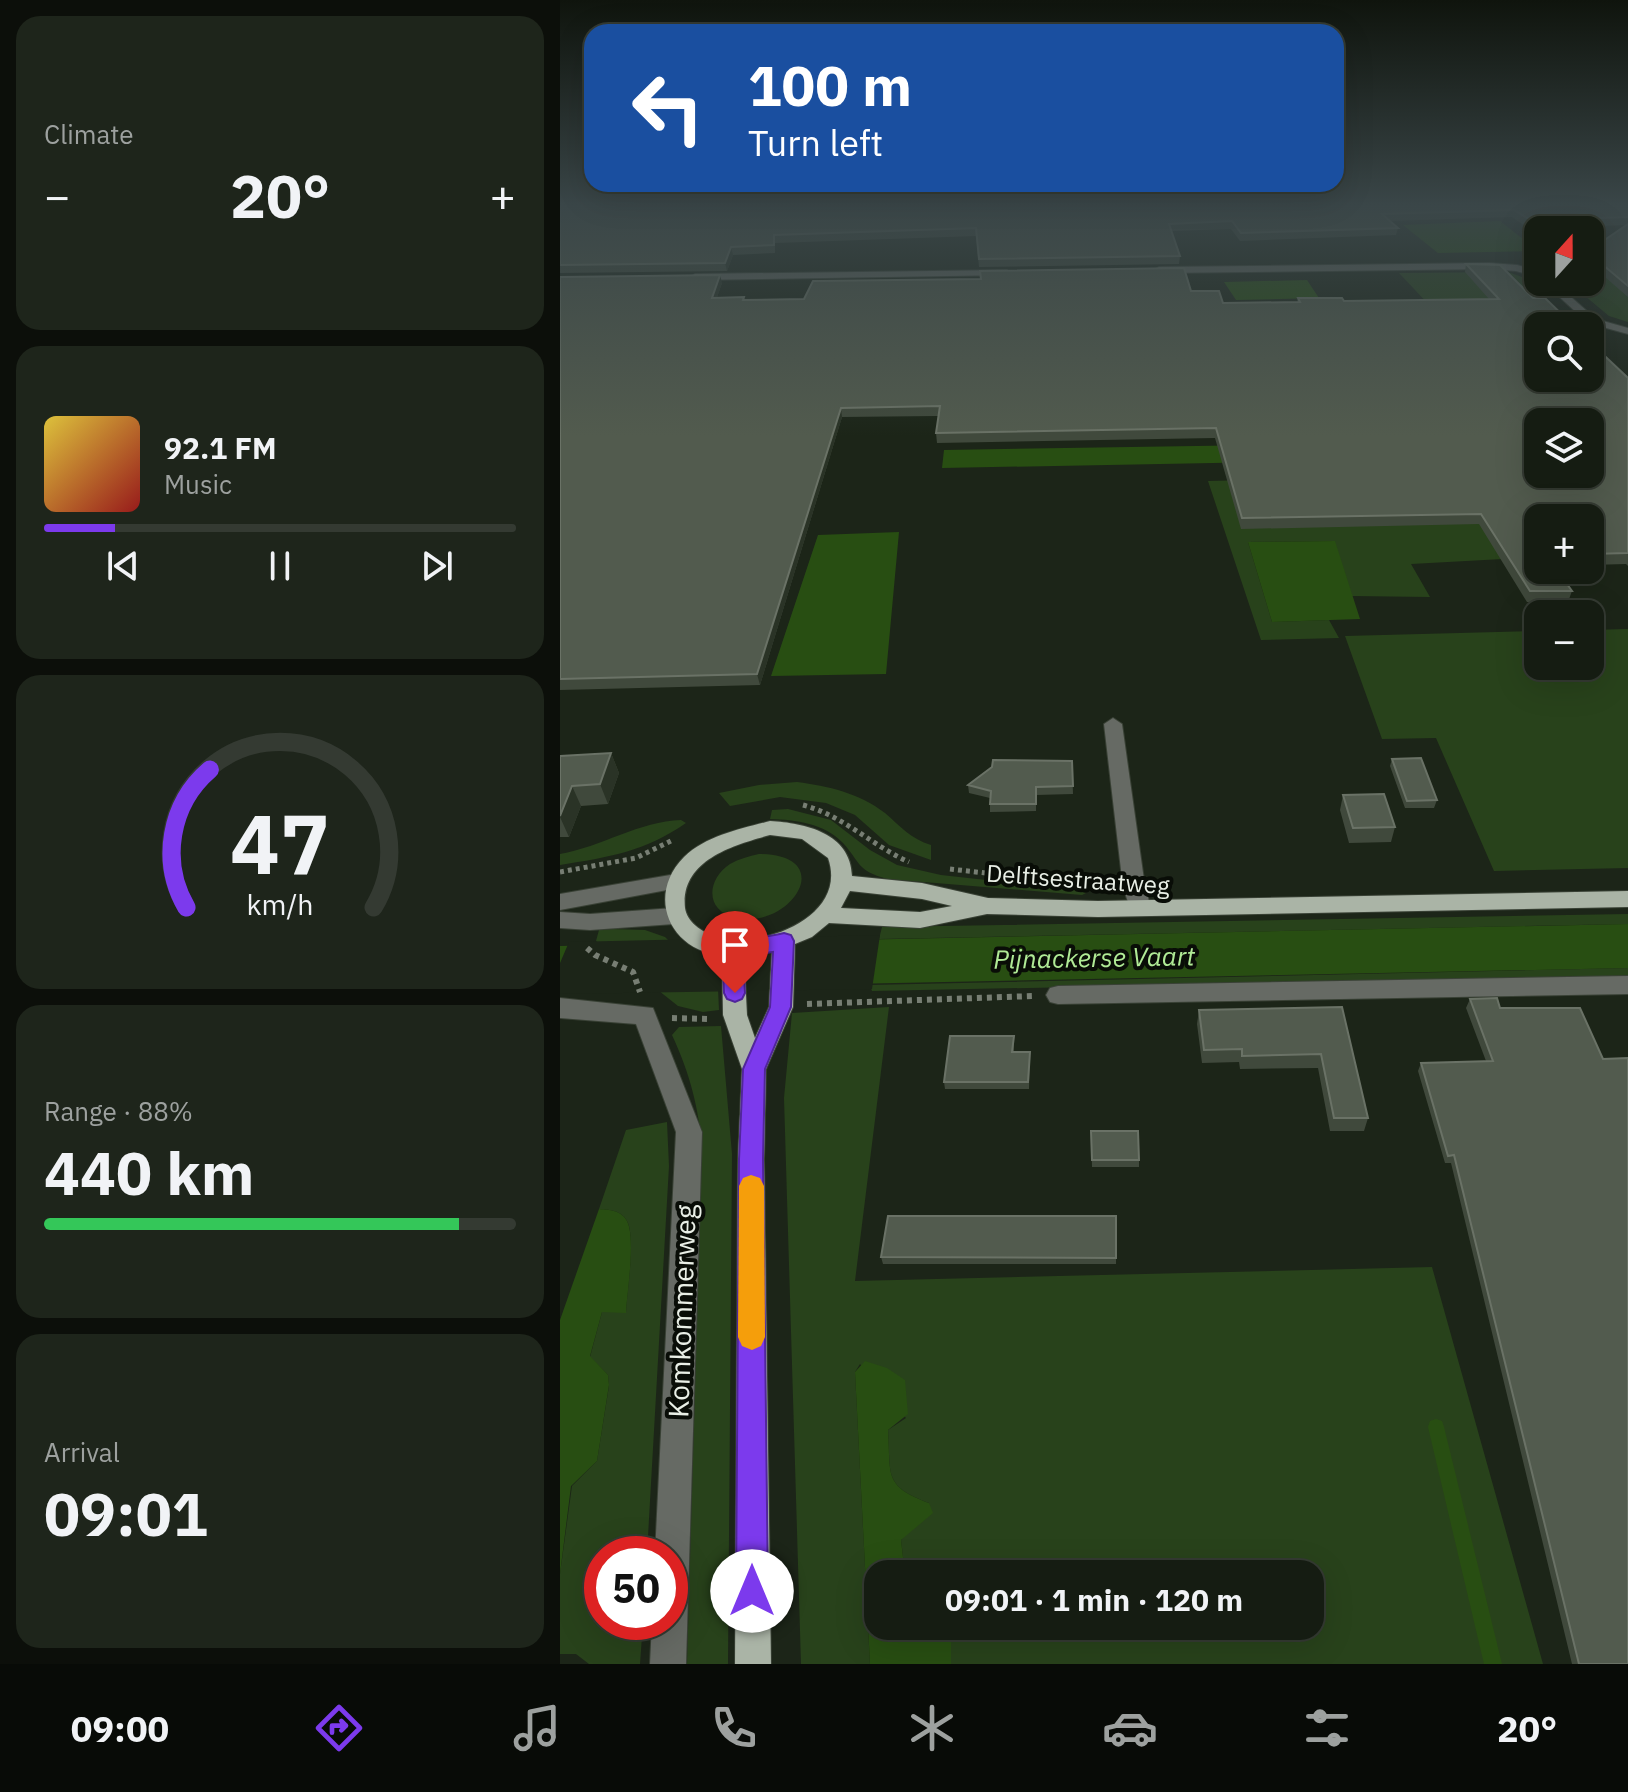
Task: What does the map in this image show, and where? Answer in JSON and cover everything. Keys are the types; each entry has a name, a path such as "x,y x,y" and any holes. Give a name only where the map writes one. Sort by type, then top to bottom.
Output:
{"main road":[{"path":"770,828 800,831 825,841 836,853 842,867 842,882 824,915 793,937 758,948 716,947 688,935 674,916 671,905 676,882 695,857 710,846 748,831 770,828"},
{"name":"Delftsestraatweg","path":"842,882 922,891 988,906 1140,908 1628,899"},
{"name":"Delftsestraatweg","path":"824,915 920,920 988,906"},
{"path":"754,1069 781,1000 793,937"},
{"path":"733,949 735,1004 754,1069 751,1159 753,1664"}],"street":[{"path":"1564,296 1592,321 1628,331"},
{"path":"1113,724 1134,887 1140,908"},
{"path":"560,902 676,882"},
{"path":"560,920 590,922 674,916"},
{"path":"1058,995 1628,985"},
{"path":"560,1008 643,1005"},
{"name":"Komkommerweg","path":"643,1005 689,1132 673,1536"},
{"path":"668,1664 669,1640"}],"path":[{"path":"797,804 829,811 892,855 920,865"},
{"path":"560,872 636,858 661,848 679,836"},
{"name":"Delftsestraatweg","path":"948,869 1051,880"},
{"path":"585,937 588,949 595,955 633,972 643,1005 689,1020 735,1004"},
{"path":"781,1000 1058,995"}],"shaded area":[{"path":"1406,281 1524,281 1524,296 1542,296 1553,306 1432,308"},
{"path":"1604,281 1628,281 1628,322 1609,316 1585,296 1604,296"},
{"path":"1524,473 1524,482 1479,510 1503,559 1411,564 1430,597 1352,596 1334,541 1248,542 1272,622 1329,620 1339,638 1261,640 1208,481"},
{"path":"1628,629 1628,868 1494,871 1436,738 1382,739 1345,636 1524,631 1524,680 1604,680 1604,630"},
{"path":"797,782 865,800 912,836 931,845 931,860 889,845 855,815 826,803 780,797 730,806 719,793"},
{"path":"788,809 831,820 870,850 897,865 941,875 1086,893 887,879 864,869 843,843 827,831 800,822 770,819 772,810"},
{"path":"681,820 686,823 641,847 560,865 560,854 636,829"},
{"path":"759,854 783,858 797,866 802,878 798,891 774,913 756,919 726,914 714,902 712,894 716,878 730,864"},
{"path":"1628,914 1628,924 879,939 882,927"},
{"path":"599,930 645,930 665,937 718,989 719,1010 703,1012 678,1006 596,941"},
{"path":"1628,968 1628,976 872,991 870,985"},
{"path":"889,1007 855,1281 1432,1267 1543,1664 951,1664 951,1640 1324,1640 1324,1560 903,1560 901,1540 929,1503 904,1491 892,1477 888,1430 906,1418 860,1364 855,1372 865,1560 864,1640 869,1640 870,1664 801,1664 784,1098 792,1013"},
{"path":"721,1026 732,1154 728,1664 687,1664 702,1150 693,1091 672,1035 679,1027"},
{"path":"667,1122 669,1166 648,1536 584,1536 584,1640 642,1640 640,1664 589,1664 576,1654 560,1654 560,1574 572,1486 597,1461 609,1386 608,1375 590,1357 602,1312 626,1312 630,1229 622,1215 599,1209 626,1130"}],"water":[{"path":"1307,281 1319,298 1236,300 1224,282"},
{"path":"1261,445 1266,462 942,468 944,450"},
{"path":"899,532 886,674 771,676 818,535"},
{"path":"1335,541 1360,619 1272,622 1248,542"},
{"name":"Pijnackerse Vaart","path":"1628,924 1628,968 560,990 560,946"},
{"path":"599,1209 622,1215 630,1229 626,1313 602,1312 590,1356 608,1375 609,1385 597,1461 571,1486 560,1574 560,1320"},
{"path":"865,1361 887,1368 905,1380 908,1414 888,1430 890,1468 897,1484 914,1497 929,1503 933,1513 901,1540 903,1560 865,1560 855,1372"},
{"path":"869,1640 951,1640 951,1664 870,1664"}],"pier":[{"path":"880,935 872,989 560,994 560,963 569,942"}],"building":[{"path":"560,281 718,281 712,298 744,297 743,300 804,299 813,281 842,281 1188,281 1191,291 1219,291 1223,303 1342,298 1344,301 1499,299 1482,281 1516,281 1524,289 1524,296 1545,298 1560,312 1524,312 1524,392 1604,392 1604,355 1628,378 1628,553 1604,554 1604,504 1524,504 1524,582 1481,514 1242,518 1216,428 936,433 940,406 841,408 757,674 560,679"},
{"path":"1526,584 1567,584 1572,591 1530,591"},
{"path":"611,753 600,784 572,786 560,816 560,756"},
{"path":"1421,758 1437,800 1407,801 1392,759"},
{"path":"993,760 1072,761 1073,786 1036,787 1036,804 990,804 991,791 968,785 992,767"},
{"path":"1384,794 1395,827 1353,828 1343,795"},
{"path":"1497,998 1500,1008 1580,1008 1603,1059 1628,1058 1628,1664 1579,1664 1454,1155 1448,1156 1421,1063 1493,1061 1470,999"},
{"path":"1342,1007 1368,1118 1334,1118 1321,1054 1242,1056 1242,1049 1204,1050 1199,1010"},
{"path":"950,1036 1014,1036 1012,1052 1030,1052 1028,1082 944,1082"},
{"path":"1091,1131 1138,1131 1139,1160 1092,1160"},
{"path":"888,1216 1116,1216 1116,1258 881,1257"}],"waterway":[{"path":"1436,1427 1493,1664"}],"slow traffic":[{"path":"751,1186 752,1337"}],"route":[{"path":"735,993 733,949 758,948 784,941 781,1007 754,1069 751,1159 752,1591"}]}
